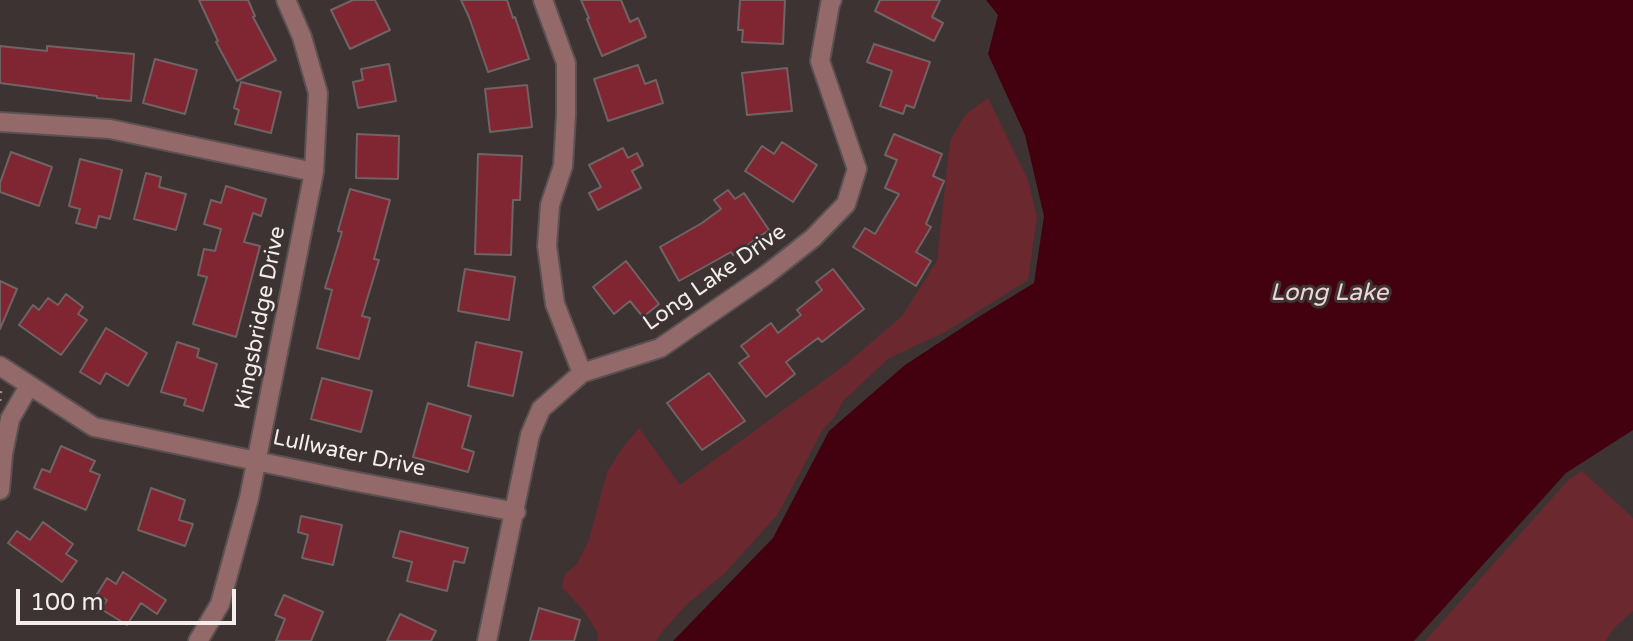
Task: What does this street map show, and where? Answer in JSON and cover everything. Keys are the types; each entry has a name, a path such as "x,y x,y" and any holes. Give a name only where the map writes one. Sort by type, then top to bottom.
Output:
{"street":[{"name":"Kingsbridge Drive","path":"198,641 220,604 249,498 314,172 318,93 302,37 286,0"},
{"path":"543,0 566,63 563,166 550,205 547,246 555,304 582,373"},
{"name":"Long Lake Drive","path":"487,641 530,435 541,409 582,373 660,348 801,248 846,204 857,169 820,61 832,0"},
{"path":"0,122 110,129 314,172"},
{"name":"Lullwater Drive","path":"0,366 94,427 516,512"},
{"path":"0,490 10,419 29,386"}],"path":[{"path":"0,384 0,401"}],"shaded area":[{"path":"988,98 1028,180 1037,217 1028,280 945,332 889,358 843,401 823,429 778,514 724,574 687,604 656,641 597,641 598,633 562,587 565,574 577,564 589,540 607,472 623,447 639,428 680,485 845,365 902,316 937,261 950,141 965,115"},
{"path":"1582,471 1633,518 1633,611 1605,641 1425,641 1569,479"}],"water":[{"name":"Long Lake","path":"986,0 1633,0 1633,430 1566,473 1414,641 673,641 773,538 829,431 905,365 1034,283 1044,216 1025,135 988,54 998,15"}],"building":[{"path":"199,0 248,0 253,17 276,60 237,81 216,42"},
{"path":"353,0 375,0 390,30 350,49 331,10"},
{"path":"461,0 507,0 529,59 488,72"},
{"path":"581,0 621,0 630,22 638,18 646,37 602,56"},
{"path":"740,0 785,0 783,44 742,42 743,30 738,30"},
{"path":"880,0 940,0 932,17 943,23 934,41 875,11"},
{"path":"874,44 930,62 914,108 906,105 903,114 880,106 892,71 867,62"},
{"path":"0,46 47,51 47,46 134,54 131,101 0,83"},
{"path":"155,59 197,70 185,114 143,103"},
{"path":"389,64 396,101 358,108 353,82 363,80 361,69"},
{"path":"638,65 645,84 656,80 663,103 608,121 594,79"},
{"path":"787,68 792,111 747,115 742,73"},
{"path":"241,82 281,92 271,133 235,124 239,110 234,108"},
{"path":"527,85 532,127 490,132 485,89"},
{"path":"357,134 399,136 398,179 356,178"},
{"path":"894,134 942,154 933,176 944,181 926,224 931,227 916,252 931,261 916,286 853,247 865,228 875,234 899,194 885,188 897,160 885,155"},
{"path":"782,142 817,165 793,202 745,171 762,146 774,154"},
{"path":"623,148 628,158 637,153 643,165 632,171 641,188 598,210 589,193 601,187 589,165"},
{"path":"11,152 52,167 39,206 0,192"},
{"path":"478,154 522,156 520,200 513,200 511,255 475,254"},
{"path":"80,159 122,170 110,219 99,216 96,228 76,223 80,209 69,206"},
{"path":"146,173 161,177 159,187 186,194 176,230 134,219"},
{"path":"226,186 266,199 261,216 253,213 244,242 260,246 236,337 193,324 207,277 198,275 204,249 215,251 221,229 204,224 211,200 221,203"},
{"path":"350,189 390,200 374,259 379,260 362,316 370,318 359,359 317,348 332,290 325,288 342,232 338,231"},
{"path":"728,190 735,199 744,193 769,230 733,255 731,252 679,281 660,247 721,209 714,200"},
{"path":"626,261 659,304 643,317 630,301 614,314 593,287"},
{"path":"465,269 515,277 509,320 458,311"},
{"path":"833,269 864,309 822,342 818,338 786,362 795,374 766,397 739,363 749,356 741,346 771,323 778,333 801,315 797,310 822,290 816,282"},
{"path":"0,281 17,289 0,329"},
{"path":"66,294 83,307 78,314 87,320 61,355 19,325 33,305 39,310 48,298 58,305"},
{"path":"106,328 147,353 128,386 106,373 100,384 80,372"},
{"path":"177,342 199,349 197,357 217,364 203,411 184,405 186,399 161,392"},
{"path":"476,342 522,352 513,396 468,386"},
{"path":"709,373 745,421 702,450 667,403"},
{"path":"322,378 372,391 361,432 311,419"},
{"path":"428,403 471,416 462,448 474,452 468,472 413,457"},
{"path":"61,446 95,461 90,471 100,475 86,510 34,488 42,469 50,472"},
{"path":"151,488 185,500 179,520 193,524 185,546 138,530"},
{"path":"301,516 342,525 333,565 302,558 308,535 298,532"},
{"path":"43,522 73,544 66,554 77,561 62,582 8,543 17,531 30,540"},
{"path":"400,531 468,548 464,563 454,561 447,591 407,581 412,562 393,557"},
{"path":"123,572 166,600 157,614 141,603 127,625 101,609 107,600 97,594 107,578 116,584"},
{"path":"284,595 323,612 311,641 276,641 285,619 275,615"},
{"path":"539,608 580,620 574,641 530,641"},
{"path":"400,614 436,631 431,641 387,641"}]}
